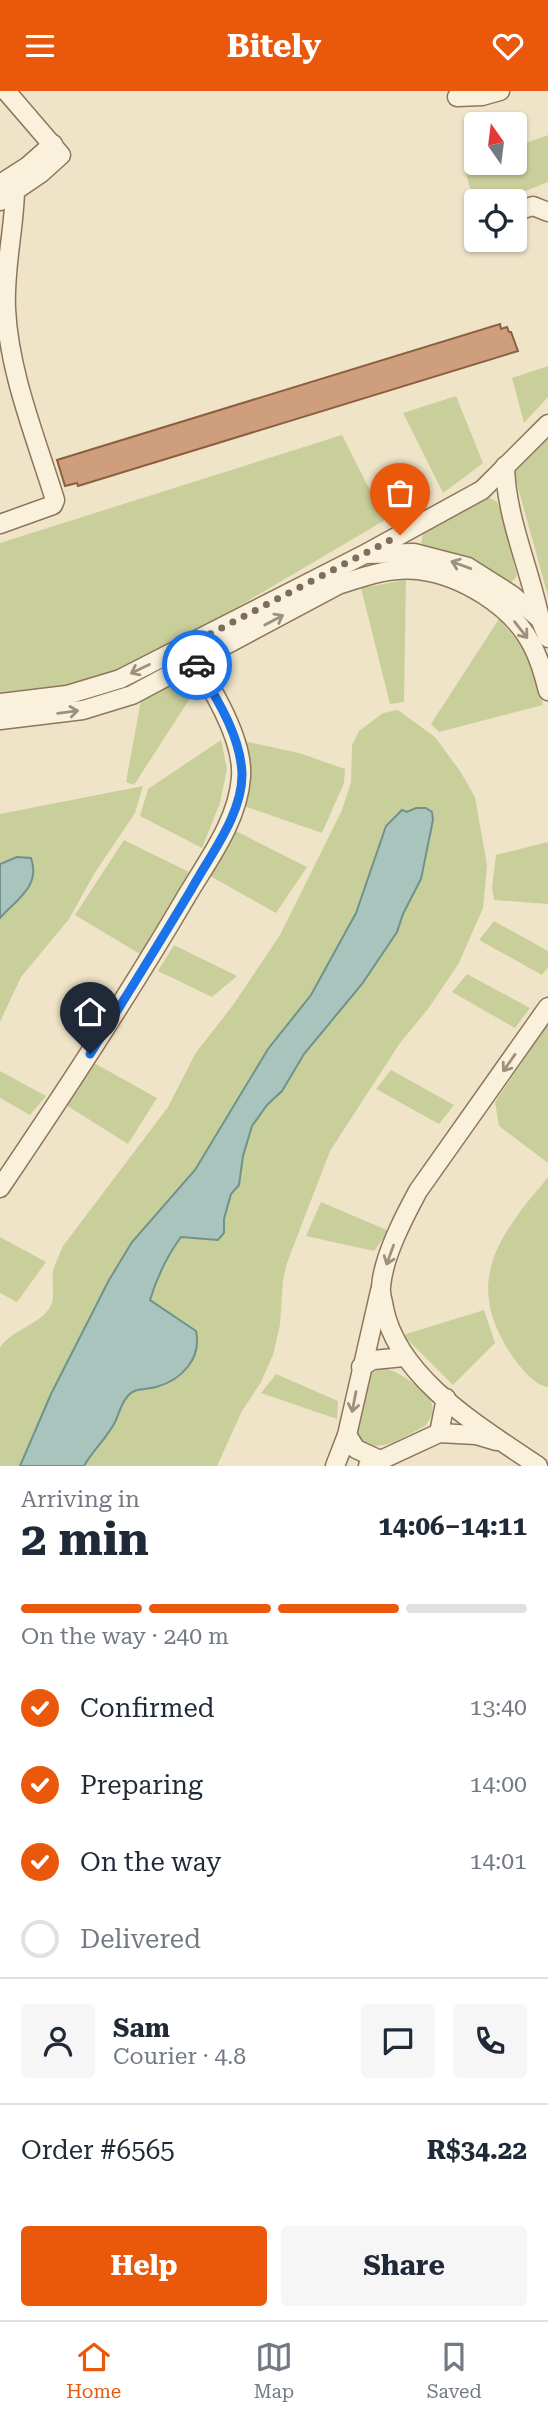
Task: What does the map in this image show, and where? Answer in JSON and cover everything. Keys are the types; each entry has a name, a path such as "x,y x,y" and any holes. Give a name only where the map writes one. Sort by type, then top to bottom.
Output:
{"street":[{"path":"0,524 53,506 55,500 14,365 7,325 5,192 29,166 57,149 6,91"},
{"path":"457,97 482,96 500,91"},
{"path":"527,207 533,206 548,212"},
{"path":"0,720 83,711 132,695 190,654 320,575 365,554 482,490 548,424"},
{"path":"505,466 506,496 532,580 540,619 548,638"},
{"path":"482,490 495,490 506,496"},
{"path":"412,529 416,561"},
{"path":"365,554 468,567 506,600 540,619"},
{"path":"0,703 67,695 94,688 190,654 338,586 416,561"},
{"path":"506,600 532,580"},
{"path":"506,600 531,642 548,691"},
{"path":"0,1188 76,1076 152,955 225,831 238,801 242,774 230,725 190,654"},
{"path":"335,1466 347,1435 381,1288 404,1217 418,1191 548,1007"},
{"path":"381,1288 391,1335 404,1357 446,1398 538,1466"},
{"path":"361,1367 373,1360 404,1357"},
{"path":"439,1433 446,1398"},
{"path":"347,1435 356,1449 374,1463 439,1433 476,1434 504,1443"}],"green space":[{"path":"548,135 548,182 527,190 470,189 466,175 527,175 527,143"},
{"path":"548,366 548,397 524,423 512,378"},
{"path":"456,396 483,463 443,493 403,413"},
{"path":"342,435 385,520 171,646 101,681 0,696 0,543"},
{"path":"545,438 548,440 548,596 514,473"},
{"path":"490,498 497,502 500,509 517,576 511,583 469,558 421,543 423,534 482,499"},
{"path":"406,580 404,702 390,704 361,588"},
{"path":"499,619 529,655 543,705 439,732 431,724"},
{"path":"188,674 198,686 134,785 126,782 141,700"},
{"path":"398,710 435,737 475,797 487,865 483,908 459,963 428,1009 400,1043 330,1151 287,1263 280,1325 273,1355 261,1382 242,1411 217,1466 84,1466 107,1434 128,1395 140,1388 155,1388 174,1380 193,1359 196,1331 150,1300 169,1253 181,1237 217,1240 224,1233 224,1219 231,1194 239,1185 243,1156 252,1126 267,1105 282,1091 304,1054 362,984 397,932 421,879 430,839 432,812 426,808 407,812 381,840 356,913 329,966 303,1008 268,1049 195,1170 132,1242 94,1307 20,1466 0,1466 0,1347 12,1335 38,1320 51,1306 53,1272 63,1246 168,1107 195,1054 233,1005 280,935 342,810 351,782 352,745 359,731 383,713"},
{"path":"221,740 227,769 220,803 202,848 140,816 148,789"},
{"path":"243,741 299,753 345,769 344,783 322,833 244,806"},
{"path":"143,786 135,813 94,874 69,919 21,977 0,1022 0,918 21,896 3,862 0,864 0,814"},
{"path":"236,831 307,867 276,913 210,876"},
{"path":"124,840 189,872 140,954 75,915"},
{"path":"548,842 548,904 494,900 492,888 496,855"},
{"path":"494,921 548,951 548,967 542,975 479,940"},
{"path":"174,945 237,976 212,997 158,971"},
{"path":"467,974 530,1008 515,1028 452,992"},
{"path":"548,1024 548,1163 499,1126 495,1102"},
{"path":"94,1063 157,1098 128,1144 66,1105"},
{"path":"391,1070 454,1105 439,1124 376,1089"},
{"path":"0,1071 46,1096 30,1115 0,1098"},
{"path":"548,1177 548,1387 533,1380 512,1356 493,1319 488,1285 496,1251 505,1234"},
{"path":"321,1202 389,1231 374,1251 306,1236"},
{"path":"0,1237 46,1262 17,1302 0,1293"},
{"path":"484,1310 495,1343 453,1385 403,1335"},
{"path":"381,1368 402,1376 418,1387 430,1399 432,1410 425,1426 398,1440 378,1446 369,1445 356,1431 369,1375"},
{"path":"276,1374 338,1401 337,1419 261,1393"}],"water":[{"path":"426,808 432,812 433,820 421,879 397,932 362,984 304,1054 282,1091 267,1105 252,1126 243,1156 239,1185 231,1194 224,1219 224,1233 218,1240 181,1237 156,1283 150,1300 196,1331 193,1359 182,1373 165,1384 130,1394 112,1428 84,1466 20,1466 51,1394 109,1280 132,1242 195,1170 268,1049 311,995 356,913 386,826 402,810 407,812"},
{"path":"17,857 31,858 33,877 26,891 0,918 0,864"}],"building":[{"path":"500,324 501,329 507,327 511,332 518,351 78,486 77,483 65,486 57,460"}],"way so far":[{"path":"197,665 185,647 400,535"}],"route":[{"path":"90,1054 225,831 238,801 242,774 230,725 197,665"}]}
